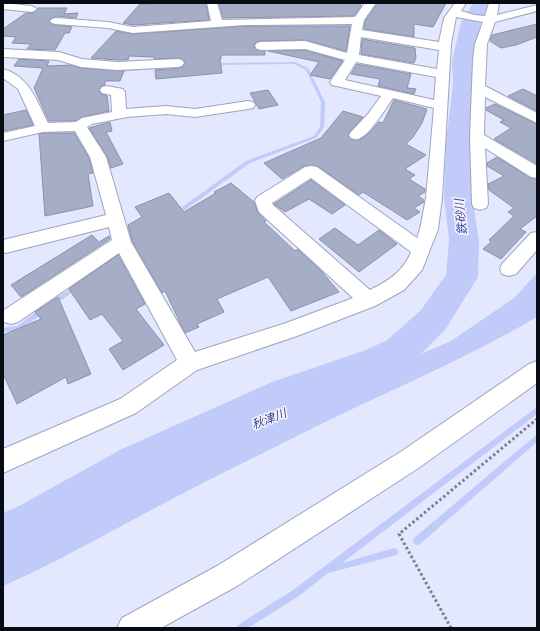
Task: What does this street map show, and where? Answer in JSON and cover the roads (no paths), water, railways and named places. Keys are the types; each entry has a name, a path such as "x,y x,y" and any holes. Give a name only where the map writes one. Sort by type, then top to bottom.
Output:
{"street":[{"path":"212,3 217,23"},
{"path":"371,3 358,20 352,58 337,82 440,105"},
{"path":"3,461 128,406 190,363 290,330 368,300 397,285 415,265 429,229 434,198 445,47 450,18 457,14 461,3"},
{"path":"480,204 477,137 479,60 481,44 494,3"},
{"path":"3,6 32,8"},
{"path":"457,14 488,20 537,8"},
{"path":"299,15 305,45"},
{"path":"56,21 108,25 134,30 299,15 358,20"},
{"path":"190,26 192,40"},
{"path":"356,33 445,47"},
{"path":"261,46 305,45 352,58 442,74"},
{"path":"3,53 58,56 81,63 117,66 178,63"},
{"path":"3,73 20,83 24,88 44,128"},
{"path":"479,88 537,119"},
{"path":"107,90 118,92 119,114"},
{"path":"356,135 373,117 389,94"},
{"path":"3,137 44,128 79,126 87,121 119,114 166,110 195,113 248,105"},
{"path":"79,126 98,157 122,242 190,363"},
{"path":"477,137 537,173"},
{"path":"368,300 265,208 264,201 311,171 421,250"},
{"path":"6,246 116,219"},
{"path":"509,269 537,238"},
{"path":"11,316 122,242"},
{"path":"132,628 227,576 411,459 528,378 537,370"}],"water":[{"name":"秋津川","path":"537,273 537,317 479,349 329,420 194,488 62,558 3,586 3,513 19,506 122,449 272,382 363,351 397,336 421,354 451,341 514,298"}],"waterway":[{"name":"鉄砂川","path":"371,371 397,354 433,320 462,277 464,240 458,198 459,142 464,84 463,61 471,22 482,3"},
{"path":"176,214 248,162 315,137 322,127 323,102 307,69 295,63 215,64"},
{"path":"107,69 121,71 154,68"},
{"path":"53,303 76,287"},
{"path":"3,330 18,328 43,310"},
{"path":"241,628 296,593 537,410"},
{"path":"417,541 537,438"},
{"path":"329,570 394,552"}]}
